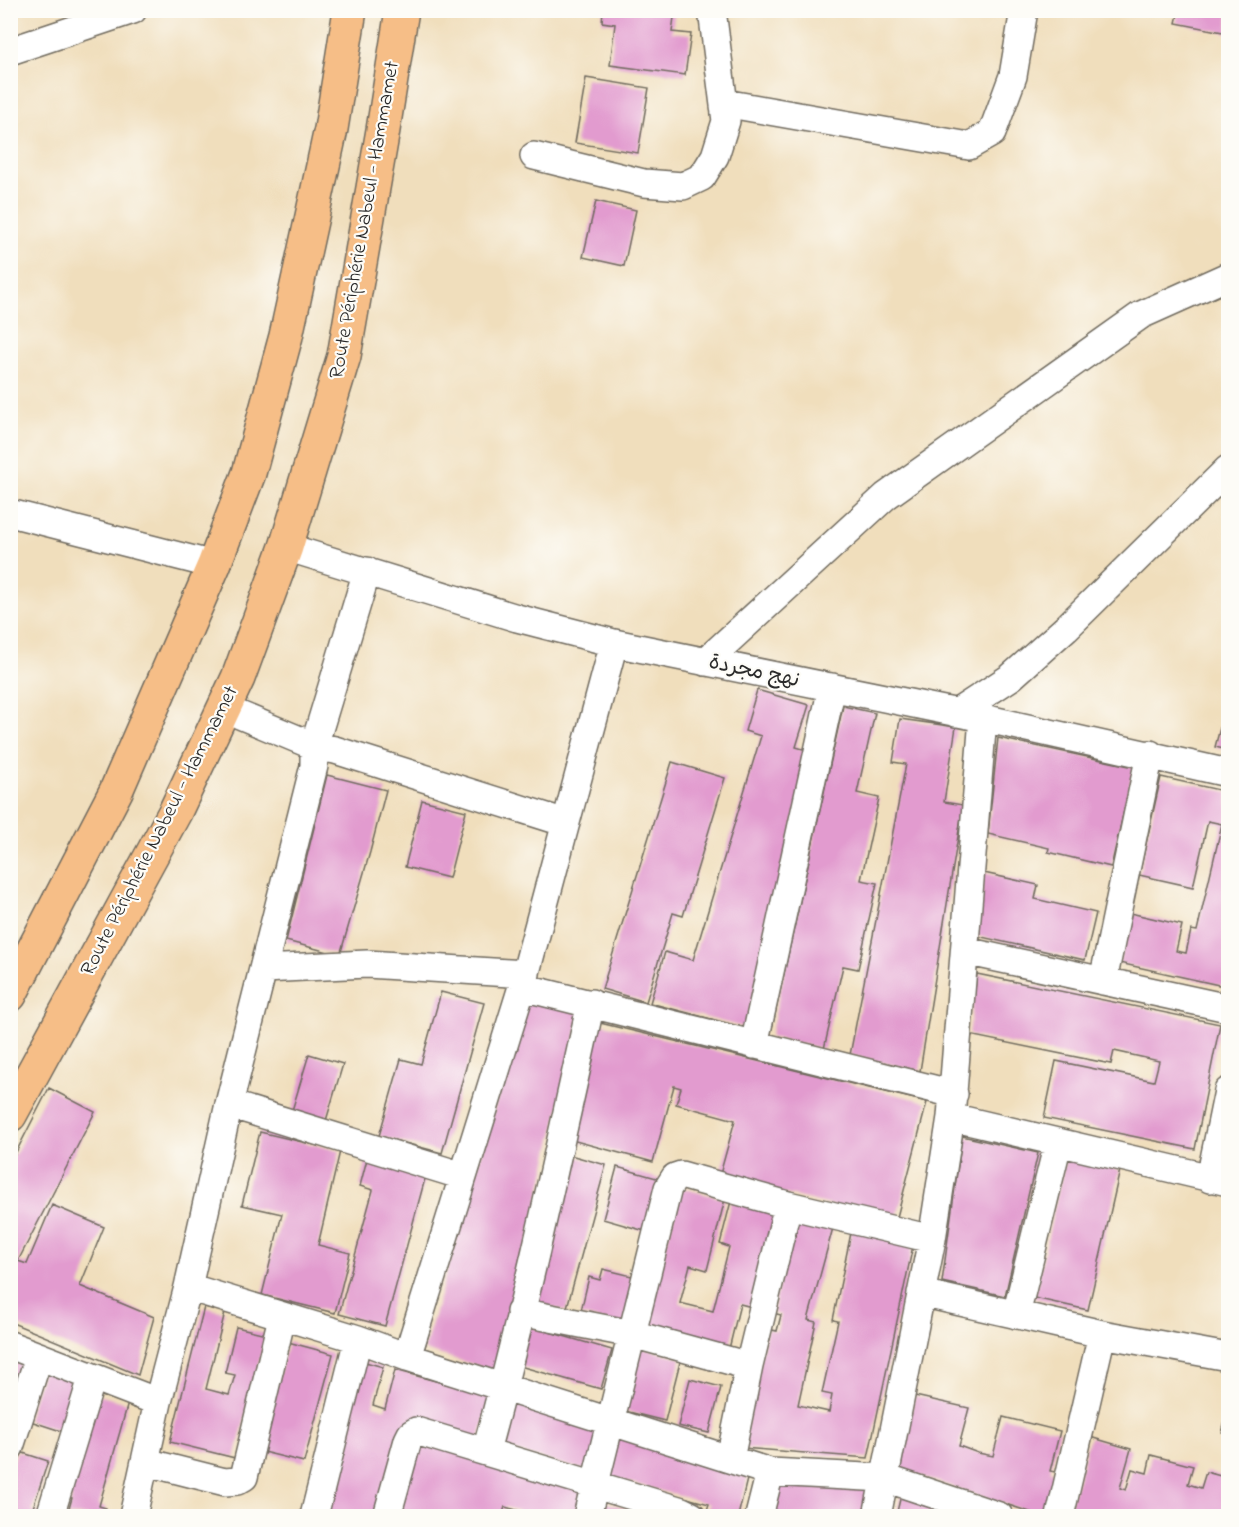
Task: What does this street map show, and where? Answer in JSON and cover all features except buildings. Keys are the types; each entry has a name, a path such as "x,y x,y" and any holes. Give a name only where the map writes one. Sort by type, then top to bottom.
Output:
{"highway":[{"path":"10,994 116,791 214,565 249,473 286,336 331,129 350,10"},
{"name":"Route Périphérie Nabeul - Hammamet","path":"10,1115 175,812 238,678 286,547 344,356 402,10"}],"street":[{"path":"10,51 133,10"},
{"path":"534,156 644,183 683,186 702,177 715,156 726,121 712,10"},
{"path":"724,103 969,146 993,133 1013,76 1024,10"},
{"path":"705,662 886,496 1141,315 1228,276"},
{"path":"956,713 1011,676 1066,628 1228,469"},
{"path":"10,513 214,565"},
{"name":"نهج مجردة","path":"286,547 517,618 614,643 983,718 1228,773"},
{"path":"133,1516 229,1104 314,766 314,746 366,572"},
{"path":"407,1357 524,980 614,643"},
{"path":"754,1045 832,687"},
{"path":"223,708 314,746 335,750 566,823"},
{"path":"877,1516 932,1239 952,1106 983,718"},
{"path":"1103,981 1150,754"},
{"path":"965,951 1228,1008"},
{"path":"263,969 367,964 524,980 591,1003 754,1045 952,1106 1058,1143 1219,1180 1228,1090"},
{"path":"486,1451 561,1142 591,1003"},
{"path":"229,1104 463,1176"},
{"path":"1016,1314 1058,1143"},
{"path":"587,1516 668,1188 675,1177 681,1176 788,1205 932,1239"},
{"path":"730,1459 749,1365 788,1205"},
{"path":"188,1287 358,1339 407,1357 770,1472 885,1478 999,1516"},
{"path":"921,1293 1102,1334 1228,1357"},
{"path":"520,1312 632,1334 749,1365"},
{"path":"146,1462 225,1482 237,1481 243,1477 282,1317"},
{"path":"1060,1516 1102,1334"},
{"path":"314,1516 358,1339"},
{"path":"10,1345 158,1402"},
{"path":"10,1447 39,1356"},
{"path":"50,1516 92,1378"},
{"path":"387,1516 411,1434 416,1431 596,1484 692,1516"},
{"path":"759,1516 770,1472"}]}
